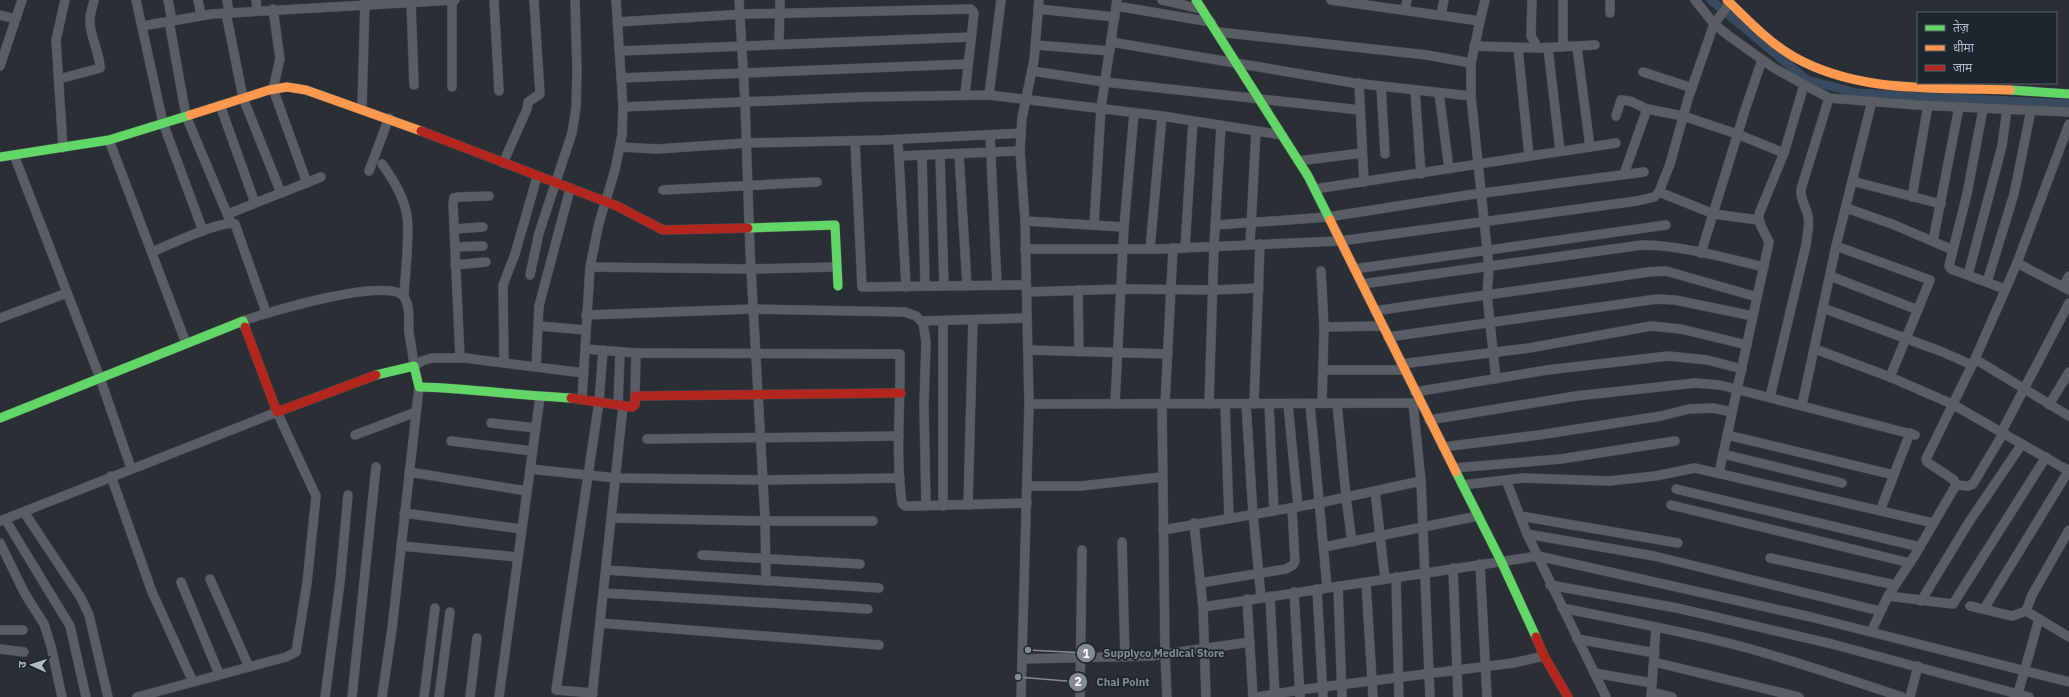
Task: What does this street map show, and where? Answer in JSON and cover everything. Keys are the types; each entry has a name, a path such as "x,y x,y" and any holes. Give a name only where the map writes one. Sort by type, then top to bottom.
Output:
{"street":[{"path":"0,66 22,0"},
{"path":"63,148 59,79 56,63 56,40 64,0"},
{"path":"59,79 100,68 100,58 96,49 90,19 94,0"},
{"path":"136,0 162,123 202,231"},
{"path":"168,0 186,116 230,218 235,224 266,312"},
{"path":"198,0 201,16"},
{"path":"227,0 227,12 243,98 281,193"},
{"path":"256,0 257,10"},
{"path":"142,26 227,12 331,3 454,0 452,87"},
{"path":"494,0 499,91"},
{"path":"502,164 527,109 528,102 540,94 534,0"},
{"path":"530,275 539,233 572,133 576,108 575,0"},
{"path":"582,399 590,267 599,222 606,202 620,147 623,107 616,0"},
{"path":"739,0 745,102 753,309 767,559 766,581"},
{"path":"779,44 780,0"},
{"path":"989,95 1001,0"},
{"path":"1162,0 1201,9"},
{"path":"1196,0 1238,64 1314,189 1415,392 1422,481 1430,697"},
{"path":"1332,0 1480,21"},
{"path":"1405,10 1407,0"},
{"path":"1441,15 1444,0"},
{"path":"1485,0 1471,63 1471,96 1489,268 1487,295 1496,379"},
{"path":"1532,0 1531,36 1543,48 1560,151"},
{"path":"1563,0 1563,47"},
{"path":"1610,0 1610,13"},
{"path":"1695,0 1716,21 1762,60 1829,98 1913,88 2069,94"},
{"path":"362,108 365,2"},
{"path":"411,2 414,85"},
{"path":"1094,225 1101,108 1117,3 1211,22"},
{"path":"1026,249 1150,249 1340,241 1637,201 1654,196 1659,192 1670,164 1692,88 1716,21 1728,3 1763,34 1793,56 1832,75 1853,81 1870,94 1928,106 2069,112"},
{"path":"1021,697 1030,404 1025,221 1020,151 1021,133 1036,45 1039,4 1115,17"},
{"path":"617,22 740,15 968,8 973,10 974,13 965,94"},
{"path":"272,9 280,59 273,89 307,183"},
{"path":"0,15 16,19"},
{"path":"1218,32 1427,55 1471,63"},
{"path":"620,51 971,37"},
{"path":"1036,45 1110,47 1238,64 1381,86 1471,96"},
{"path":"1474,46 1518,48 1595,46"},
{"path":"1578,47 1590,147"},
{"path":"1518,48 1529,156"},
{"path":"1701,253 1762,60"},
{"path":"622,78 670,78 743,73 968,64"},
{"path":"1032,72 1260,100 1360,110"},
{"path":"1643,72 1692,88"},
{"path":"1359,83 1364,182"},
{"path":"1719,473 1769,242 1758,220 1784,153 1804,85"},
{"path":"1381,86 1385,154"},
{"path":"0,157 109,140 273,89 287,87 306,90 389,118 502,164 606,202 663,230 749,226 835,225 838,286"},
{"path":"1415,90 1421,174"},
{"path":"1438,93 1449,169"},
{"path":"623,107 965,94 989,95 1134,112 1282,135"},
{"path":"1802,405 1870,94"},
{"path":"1770,397 1806,245 1808,220 1800,197 1801,189 1829,98"},
{"path":"1616,116 1621,100 1630,101 1647,109 1683,116 1738,134 1784,153"},
{"path":"220,105 255,203"},
{"path":"1912,197 1928,106"},
{"path":"1933,241 1959,107"},
{"path":"1624,174 1647,109"},
{"path":"1983,109 1967,194 1949,267 2005,289"},
{"path":"1968,275 2002,146 2007,109"},
{"path":"1987,282 2014,194 2031,110"},
{"path":"1115,404 1124,227 1134,112"},
{"path":"1150,249 1162,116"},
{"path":"369,171 389,118"},
{"path":"1185,248 1193,121"},
{"path":"1956,485 1954,480 1926,461 1952,404 1974,362 2017,263 2069,124"},
{"path":"1209,404 1214,290 1214,246 1221,125"},
{"path":"1250,245 1256,130"},
{"path":"620,147 657,149 746,143 898,140 990,136 1021,133"},
{"path":"990,136 997,285"},
{"path":"109,140 186,343"},
{"path":"898,140 906,287"},
{"path":"855,141 862,288 997,285 1078,290 1214,290 1259,288"},
{"path":"1314,189 1421,174 1616,143"},
{"path":"899,156 1020,151"},
{"path":"1298,161 1362,153"},
{"path":"940,154 944,286"},
{"path":"960,154 967,286"},
{"path":"14,155 100,378 132,468"},
{"path":"922,155 925,286"},
{"path":"382,164 399,192 407,216 404,296 408,308 414,366 419,387 382,697"},
{"path":"1216,225 1328,217 1480,193 1644,172"},
{"path":"152,252 228,222 230,218 255,203 321,177"},
{"path":"504,363 504,285 515,254 537,177"},
{"path":"1852,181 1940,204"},
{"path":"663,190 817,182"},
{"path":"536,367 539,306 543,285 556,246 570,189"},
{"path":"1659,192 1714,214 1758,220"},
{"path":"460,358 455,265 454,198 489,196"},
{"path":"1846,208 1892,224 1953,250"},
{"path":"1025,221 1124,227"},
{"path":"1354,269 1666,225"},
{"path":"454,229 483,227"},
{"path":"1260,244 1259,288 1250,404 1253,514 1258,573 1266,596 1275,696"},
{"path":"1362,284 1489,268 1642,245 1655,245 1701,253 1764,268"},
{"path":"455,247 483,246"},
{"path":"1836,246 1928,279 1930,283 1890,377"},
{"path":"1167,697 1162,477 1164,404 1173,248"},
{"path":"455,265 486,262"},
{"path":"2017,263 2066,288 2069,276"},
{"path":"590,267 751,269 836,267"},
{"path":"1321,271 1324,327 1322,403"},
{"path":"1375,312 1648,272 1666,272 1757,297"},
{"path":"1830,276 1918,310"},
{"path":"0,418 266,312 316,299 378,290 396,291 404,296"},
{"path":"1078,290 1079,352"},
{"path":"0,318 67,293"},
{"path":"1388,337 1657,299 1675,300 1753,316"},
{"path":"1956,485 1968,486 1973,484 2003,432 2023,389 2069,303"},
{"path":"1823,308 1906,340 1974,362 2069,416"},
{"path":"586,315 753,309 905,312 916,316 923,323 926,342 924,406 926,506"},
{"path":"921,321 1027,318"},
{"path":"943,320 943,506"},
{"path":"968,505 973,320"},
{"path":"137,697 286,657 296,652 316,507 316,496 277,412 242,321"},
{"path":"539,326 586,330"},
{"path":"1324,327 1382,326"},
{"path":"1324,370 1402,367 1494,352 1530,348 1651,326 1672,327 1747,345"},
{"path":"586,349 636,353 900,354 901,393 899,436 902,503 905,506 1027,503"},
{"path":"1815,349 1890,377 1952,404 2069,471 1984,609"},
{"path":"603,350 599,402 556,690 593,695 616,478 620,406 620,352"},
{"path":"1028,350 1168,354"},
{"path":"419,387 461,388 540,397 582,399 632,407 635,405 636,353"},
{"path":"1415,392 1547,370 1668,356 1707,360 1742,369"},
{"path":"86,697 70,626 2,520 277,412 380,374 414,366 422,360 432,358 460,358 584,372"},
{"path":"2050,405 2069,372"},
{"path":"1429,420 1576,396 1695,383 1720,385 1913,434 1894,475 1880,511"},
{"path":"635,396 758,393 901,393"},
{"path":"500,697 521,529 540,397"},
{"path":"1338,403 1346,497 1352,542"},
{"path":"1030,404 1417,403"},
{"path":"1417,403 1429,420 1454,468 1501,561 1544,656 1568,697"},
{"path":"1225,404 1229,518"},
{"path":"1269,404 1274,510"},
{"path":"1200,583 1286,569 1293,565 1295,561 1295,507 1288,404"},
{"path":"1310,404 1327,587"},
{"path":"1443,447 1539,435 1661,416 1689,408 1713,408 1732,412"},
{"path":"355,435 416,412"},
{"path":"491,423 536,428"},
{"path":"1727,435 1894,475"},
{"path":"647,438 899,436"},
{"path":"451,441 532,451"},
{"path":"1454,468 1561,460 1675,441"},
{"path":"1922,601 1970,522 2022,444"},
{"path":"1723,454 1842,483"},
{"path":"1888,596 1953,604 2046,457"},
{"path":"352,697 376,468"},
{"path":"1462,485 1523,478 1609,481 1655,476 1695,468 1933,523"},
{"path":"530,469 616,478 763,480 900,478"},
{"path":"409,472 527,491"},
{"path":"111,476 152,592 193,682"},
{"path":"1027,486 1081,486 1162,477"},
{"path":"1506,480 1527,534 1550,585 1606,697"},
{"path":"1163,530 1194,523 1319,503 1422,481"},
{"path":"1871,632 1888,596 1920,547 1956,485"},
{"path":"1676,489 1920,547"},
{"path":"1375,491 1385,578"},
{"path":"325,697 340,582 348,495"},
{"path":"1671,504 1910,563"},
{"path":"24,512 81,598 89,615 108,697"},
{"path":"404,513 521,529"},
{"path":"1324,547 1478,516"},
{"path":"1520,516 1678,543"},
{"path":"612,518 765,521 873,521"},
{"path":"1194,523 1203,607 1206,697"},
{"path":"1970,606 2012,616 2026,611 2032,595 2069,530"},
{"path":"1527,534 1654,556 1880,611"},
{"path":"1122,542 1125,657"},
{"path":"0,543 25,594 44,624 51,646 62,697"},
{"path":"401,546 518,557"},
{"path":"1080,697 1082,550"},
{"path":"702,555 860,564"},
{"path":"1203,607 1266,596 1538,556 1871,632 2024,669 2069,682"},
{"path":"1770,558 1895,585"},
{"path":"1480,564 1487,697"},
{"path":"1453,568 1458,697"},
{"path":"606,570 879,588"},
{"path":"1396,577 1398,678 1400,697"},
{"path":"210,580 249,667"},
{"path":"181,582 219,674"},
{"path":"1366,582 1373,697"},
{"path":"1550,585 1677,608 1832,644 2029,697"},
{"path":"1338,586 1342,697"},
{"path":"1317,589 1322,697"},
{"path":"1294,592 1299,693"},
{"path":"604,593 868,609"},
{"path":"1247,600 1253,697"},
{"path":"424,697 435,608"},
{"path":"1562,608 1740,646 1829,672 1902,697"},
{"path":"2026,611 2069,637"},
{"path":"439,697 450,612"},
{"path":"2017,695 2039,619"},
{"path":"600,623 879,645"},
{"path":"1652,690 1656,627"},
{"path":"0,630 23,630"},
{"path":"470,697 477,638"},
{"path":"1577,639 1654,657 1799,697"},
{"path":"1022,659 1125,657 1165,654 1250,642"},
{"path":"0,649 24,652"},
{"path":"1258,697 1299,693 1322,687 1513,663 1544,656"},
{"path":"1910,697 1918,666"},
{"path":"1594,673 1652,690 1670,697"}],"waterway":[{"path":"1711,0 1807,80 1857,93 2069,104"}],"traffic: fast":[{"path":"1196,0 1308,176 1330,220"},
{"path":"2010,90 2069,94"},
{"path":"0,157 109,140 190,115"},
{"path":"748,228 835,225 838,286"},
{"path":"0,418 243,321 245,327"},
{"path":"376,375 414,366 419,387 571,398"},
{"path":"1456,472 1501,561 1536,637"}],"traffic: slow":[{"path":"1727,0 1776,45 1794,57 1819,69 1872,83 1899,86 2010,90"},
{"path":"190,115 269,90 287,87 306,90 421,131"},
{"path":"1330,220 1456,472"}],"traffic: jam":[{"path":"421,131 617,206 663,230 748,228"},
{"path":"245,327 277,412 376,375"},
{"path":"571,398 632,407 635,405 635,396 901,393"},
{"path":"1536,637 1544,656 1568,697"}],"place":[{"name":"Supplyco Medical Store","path":"1028,650"},
{"name":"Chai Point","path":"1018,677"}]}
